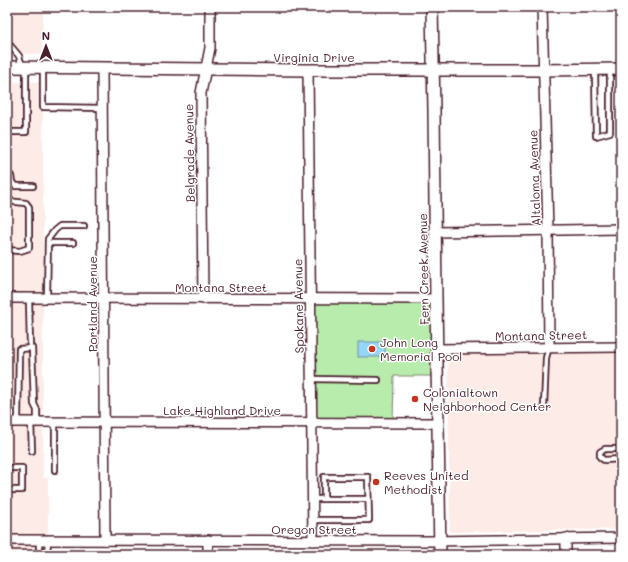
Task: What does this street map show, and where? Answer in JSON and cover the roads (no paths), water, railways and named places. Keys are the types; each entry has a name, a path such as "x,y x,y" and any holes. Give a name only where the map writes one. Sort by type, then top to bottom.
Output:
{"street":[{"name":"Belgrade Avenue","path":"203,299 201,93 210,48 210,7"},
{"name":"Fern Creek Avenue","path":"432,7 440,555"},
{"name":"Altaloma Avenue","path":"542,7 548,230 549,347"},
{"name":"Virginia Drive","path":"7,67 205,70 616,69"},
{"name":"Portland Avenue","path":"102,68 105,540"},
{"name":"Spokane Avenue","path":"308,70 313,541"},
{"path":"435,232 621,229"},
{"name":"Montana Street","path":"7,298 436,299"},
{"name":"Montana Street","path":"437,349 621,347"},
{"name":"Lake Highland Drive","path":"7,422 438,423"},
{"path":"566,538 566,555"},
{"name":"Oregon Street","path":"7,540 313,541 621,538"},
{"path":"208,540 208,555"}],"lane":[{"path":"7,132 26,132 24,67 19,56 9,44"},
{"path":"43,68 43,107 103,108"},
{"path":"594,70 596,136 610,132 616,69"},
{"path":"7,176 11,176 12,182 15,186 33,186"},
{"path":"7,201 26,203 29,207 29,248 7,250"},
{"path":"47,298 48,239 60,226 84,226"},
{"path":"48,242 73,242"},
{"path":"29,298 30,348 32,348 34,404 37,410 34,422 32,451"},
{"path":"544,407 546,358 549,347"},
{"path":"18,422 19,349 30,348"},
{"path":"311,379 378,380"},
{"path":"55,422 55,470"},
{"path":"621,449 605,449 600,452 600,457 604,460 621,459"},
{"path":"7,468 22,468 22,490 7,490"},
{"path":"312,520 369,520 368,477 324,477 324,499"},
{"path":"312,499 368,499"},
{"path":"43,540 47,554 37,554 43,540"}],"water":[{"name":"John Long Memorial Pool","path":"358,342 385,342 385,357 358,357"}],"place":[{"name":"John Long Memorial Pool","path":"372,349"},
{"name":"Colonialtown Neighborhood Center","path":"415,399"},
{"name":"Reeves United Methodist","path":"376,482"}]}
